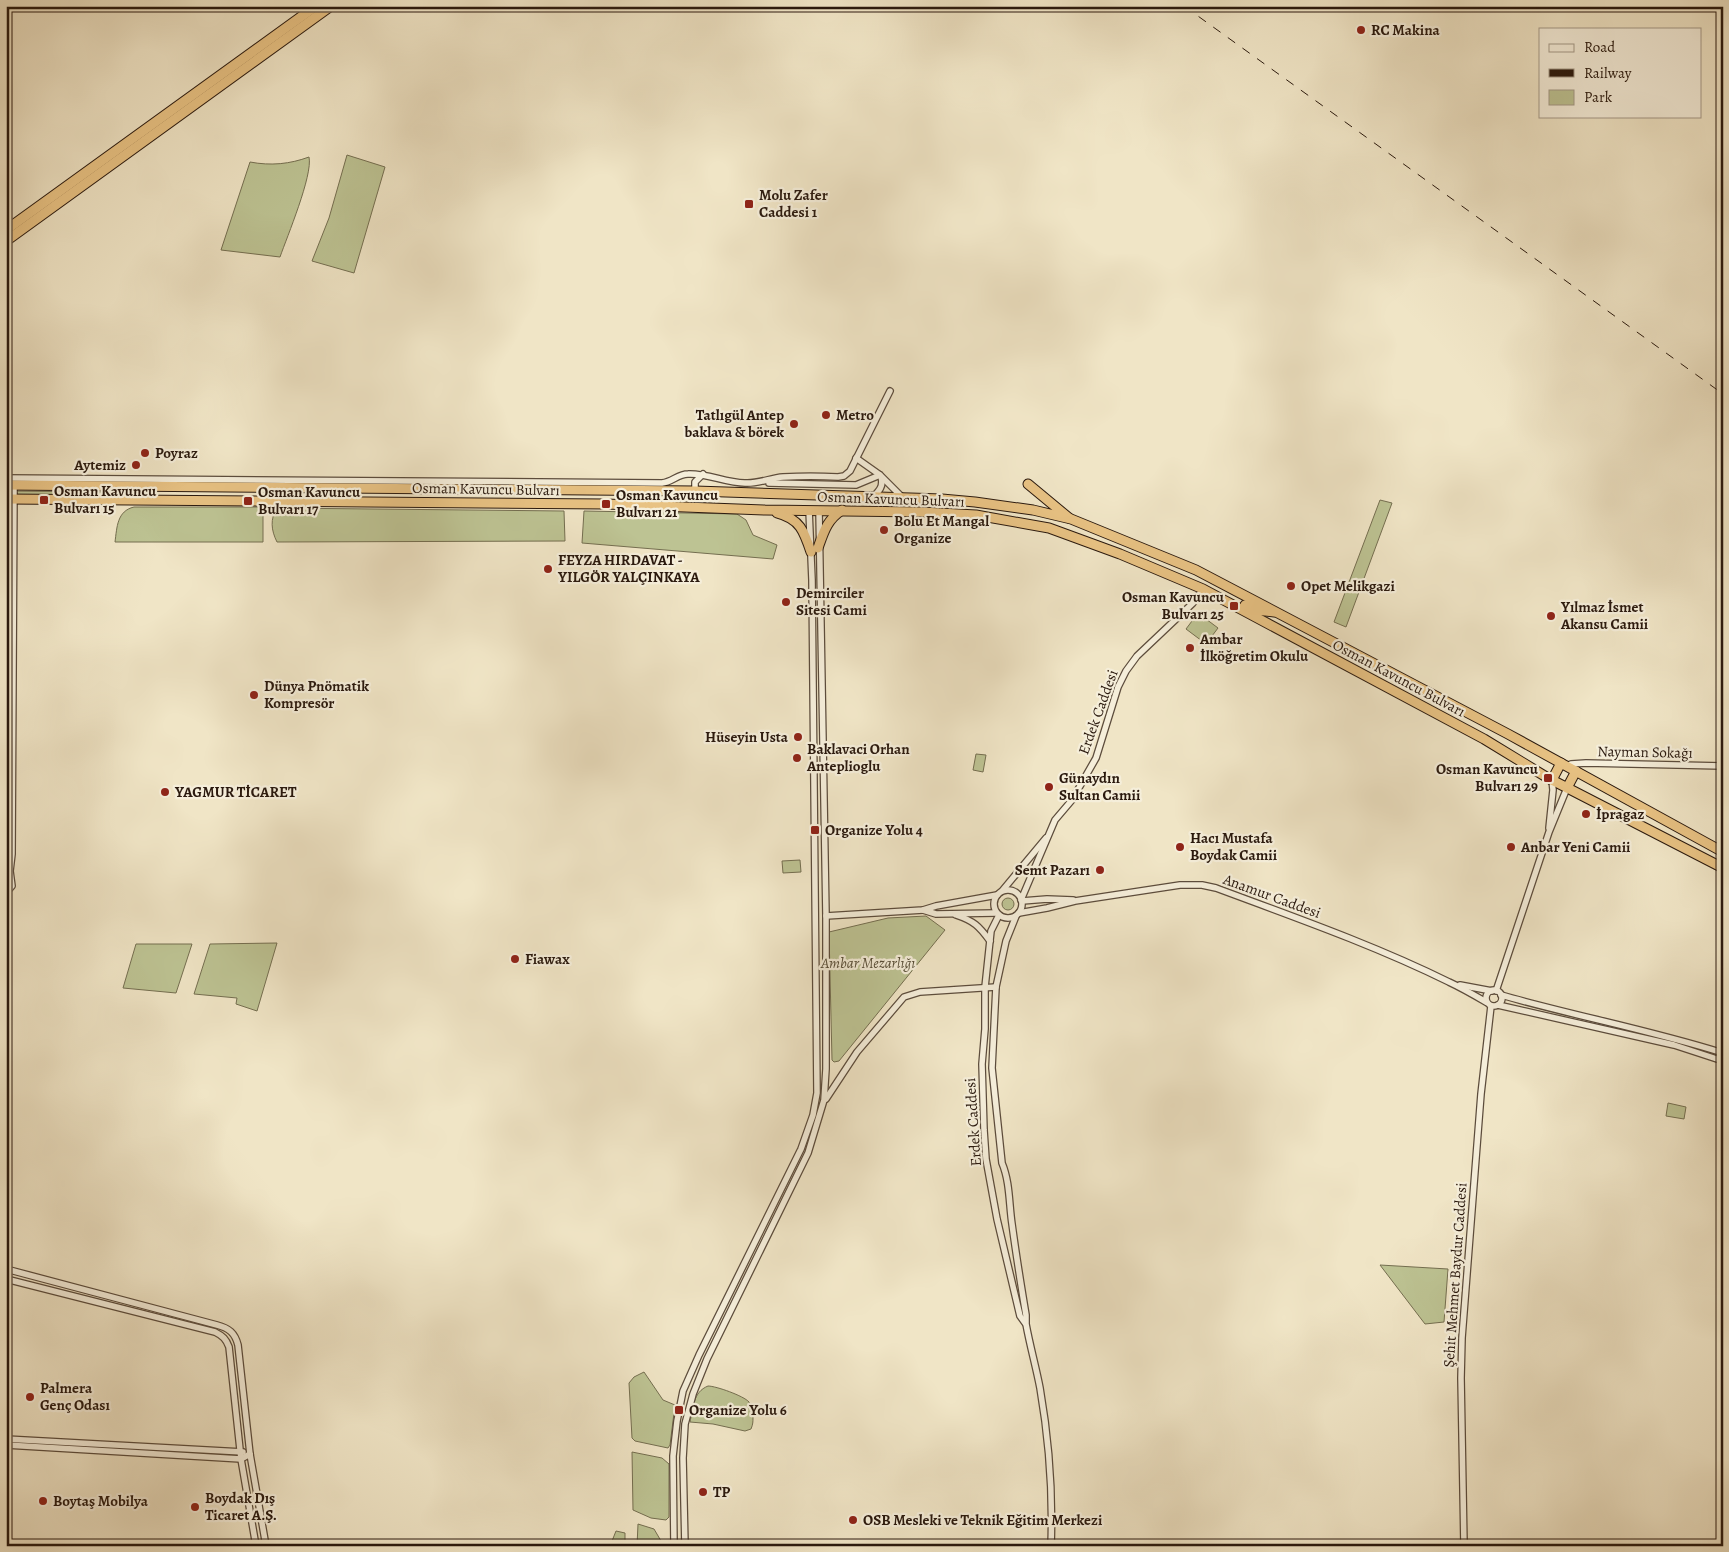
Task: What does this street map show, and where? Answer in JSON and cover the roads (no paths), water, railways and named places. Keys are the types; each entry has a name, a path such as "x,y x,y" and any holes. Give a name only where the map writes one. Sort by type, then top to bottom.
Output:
{"highway":[{"path":"6,230 316,6"},
{"path":"6,241 331,6"},
{"name":"Osman Kavuncu Bulvarı","path":"10,486 52,483 695,487 813,496 975,502 1033,510 1071,519 1196,570 1564,764 1723,852"},
{"path":"1028,484 1071,519"},
{"path":"810,510 813,496"},
{"name":"Osman Kavuncu Bulvarı","path":"10,499 597,504 765,510 922,512 976,515 1049,528 1120,554 1203,588 1484,739 1552,780 1723,868"},
{"path":"765,510 787,516 797,522 815,550"},
{"path":"815,550 830,520 842,510"},
{"path":"1203,588 1208,586 1255,610 1279,613"},
{"path":"1552,780 1564,764"},
{"path":"1568,788 1576,771"}],"street":[{"path":"762,482 781,477 841,476 850,471 890,391"},
{"path":"856,458 880,475 903,498"},
{"path":"688,474 695,487"},
{"path":"426,486 662,483 678,476 703,474 736,483 762,482 856,486 880,475"},
{"path":"695,487 703,474"},
{"path":"873,497 882,485 880,475"},
{"path":"6,478 52,483"},
{"path":"6,893 12,886 8,874 12,854 10,486"},
{"path":"685,1546 682,1458 685,1424 693,1394 707,1359 808,1153 824,1100 826,1069 826,916 815,550 810,510"},
{"path":"674,1546 673,1456 683,1391 801,1149 813,1115 817,1093 815,550 810,510"},
{"name":"Erdek Caddesi","path":"1021,901 1056,820 1072,800 1096,758 1118,687 1126,670 1137,656 1193,603 1203,588"},
{"name":"Nayman Sokağı","path":"1564,764 1723,766"},
{"path":"1549,832 1553,790 1552,780"},
{"path":"1492,1004 1501,1002 1496,992 1549,832 1568,788"},
{"name":"Erdek Caddesi","path":"1000,893 1050,832"},
{"name":"Anamur Caddesi","path":"1075,900 1180,885 1195,884 1209,886 1305,921 1450,982"},
{"path":"826,916 923,910 1008,890 1014,892 1021,901 1021,908 1017,914"},
{"path":"997,914 993,903 1000,893"},
{"path":"1021,901 1047,899 1075,900"},
{"path":"923,910 936,914 997,914 1006,918 1075,900"},
{"path":"952,914 978,925 990,941"},
{"name":"Erdek Caddesi","path":"997,914 990,941 985,987 985,1029 982,1064 986,1159 997,1219 1020,1316 1026,1324"},
{"name":"Erdek Caddesi","path":"1017,914 1006,941 996,986 992,1068 1002,1163 1008,1189 1026,1324 1040,1392 1050,1464 1052,1502 1051,1546"},
{"path":"1450,982 1496,992 1545,1008 1659,1034 1723,1053"},
{"path":"1450,982 1492,1004 1669,1044 1723,1060"},
{"path":"824,1100 857,1052 904,997 920,992 996,986"},
{"path":"1492,1004 1486,995 1496,992"},
{"name":"Şehit Mehmet Baydur Caddesi","path":"1464,1546 1462,1338 1481,1094 1492,1004"},
{"path":"817,1062 826,1069"},
{"path":"6,1269 217,1324 230,1330 236,1337 238,1346 250,1454 266,1546"},
{"path":"6,1279 222,1335 229,1347 241,1459 256,1546"},
{"path":"6,1439 240,1451 250,1454"},
{"path":"6,1445 241,1459 250,1454"}],"railway":[{"path":"1184,6 1723,394"}],"place":[{"name":"RC Makina","path":"1361,30"},
{"name":"Molu Zafer Caddesi 1","path":"749,204"},
{"name":"Metro","path":"826,415"},
{"name":"Tatlıgül Antep baklava & börek","path":"794,424"},
{"name":"Poyraz","path":"145,453"},
{"name":"Aytemiz","path":"136,465"},
{"name":"Osman Kavuncu Bulvarı 15","path":"44,500"},
{"name":"Osman Kavuncu Bulvarı 17","path":"248,501"},
{"name":"Osman Kavuncu Bulvarı 21","path":"606,504"},
{"name":"Bolu Et Mangal Organize","path":"884,530"},
{"name":"FEYZA HIRDAVAT - YILGÖR YALÇINKAYA","path":"548,569"},
{"name":"Opet Melikgazi","path":"1291,586"},
{"name":"Demirciler Sitesi Cami","path":"786,602"},
{"name":"Osman Kavuncu Bulvarı 25","path":"1234,606"},
{"name":"Yılmaz İsmet Akansu Camii","path":"1551,616"},
{"name":"Ambar İlköğretim Okulu","path":"1190,648"},
{"name":"Dünya Pnömatik Kompresör","path":"254,695"},
{"name":"Hüseyin Usta","path":"798,737"},
{"name":"Baklavaci Orhan Anteplioglu","path":"797,758"},
{"name":"Osman Kavuncu Bulvarı 29","path":"1548,778"},
{"name":"Günaydın Sultan Camii","path":"1049,787"},
{"name":"YAGMUR TİCARET","path":"165,792"},
{"name":"İpragaz","path":"1586,814"},
{"name":"Organize Yolu 4","path":"815,830"},
{"name":"Hacı Mustafa Boydak Camii","path":"1180,847"},
{"name":"Anbar Yeni Camii","path":"1511,847"},
{"name":"Semt Pazarı","path":"1100,870"},
{"name":"Fiawax","path":"515,959"},
{"name":"Palmera Genç Odası","path":"30,1397"},
{"name":"Organize Yolu 6","path":"679,1410"},
{"name":"TP","path":"703,1492"},
{"name":"Boytaş Mobilya","path":"43,1501"},
{"name":"Boydak Dış Ticaret A.Ş.","path":"195,1507"},
{"name":"OSB Mesleki ve Teknik Eğitim Merkezi","path":"853,1520"}],"park label":[{"name":"Ambar Mezarlığı","path":"868,963"}]}
